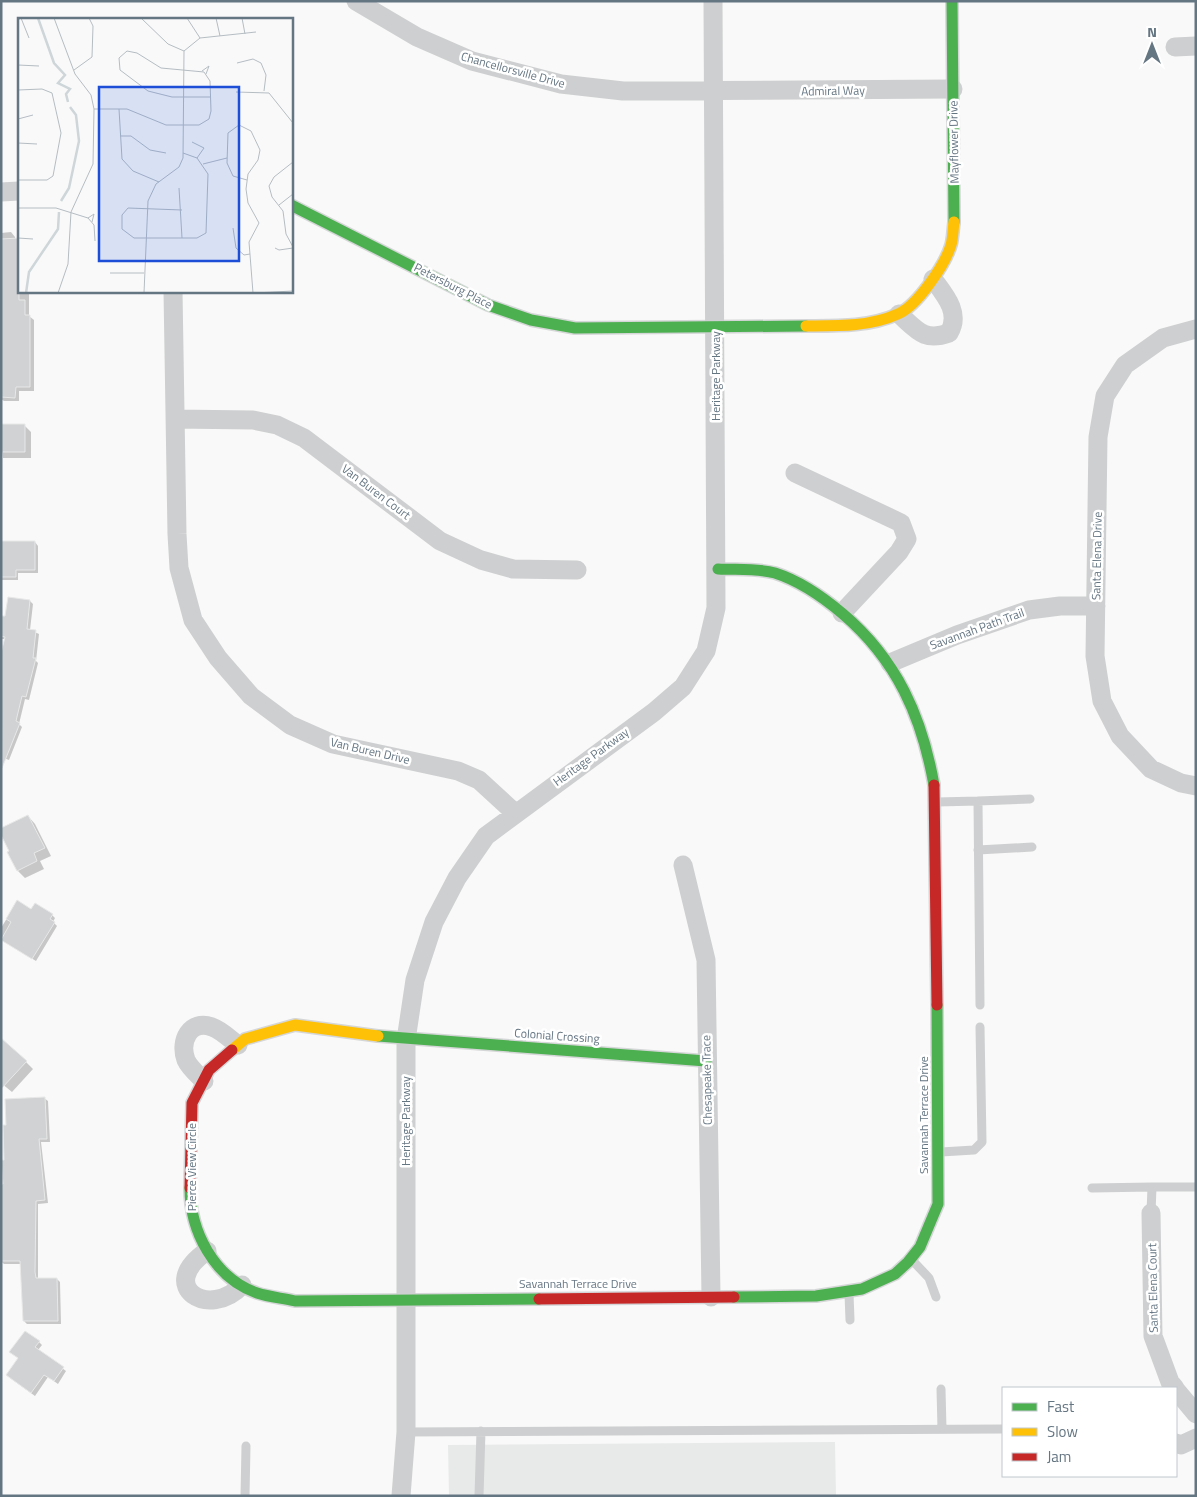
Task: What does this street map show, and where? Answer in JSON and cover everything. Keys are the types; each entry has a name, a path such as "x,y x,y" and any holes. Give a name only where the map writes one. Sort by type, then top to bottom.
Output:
{"street":[{"name":"Chancellorsville Drive","path":"356,1 416,37 472,61 561,84 623,91 714,92"},
{"name":"Heritage Parkway","path":"400,1496 406,1432 406,1040 415,980 434,922 458,878 486,836 654,712 683,687 706,651 716,608 718,569 713,1"},
{"name":"Mayflower Drive","path":"716,329 852,326 899,314 920,295 933,278 951,245 955,212 952,1"},
{"path":"1175,47 1196,46"},
{"name":"Admiral Way","path":"714,92 953,89"},
{"path":"1,192 18,191"},
{"name":"Petersburg Place","path":"292,206 488,306 531,320 575,328 716,329"},
{"path":"899,314 922,334 936,338 949,333 954,325 954,310 933,278"},
{"path":"172,292 175,419"},
{"name":"Santa Elena Drive","path":"1196,330 1162,338 1125,365 1105,396 1098,437 1095,656 1102,700 1120,736 1151,769 1181,783 1196,786"},
{"name":"Van Buren Court","path":"175,419 253,420 277,425 304,438 440,541 481,560 513,569 577,570"},
{"name":"Van Buren Drive","path":"175,419 179,568 193,620 218,658 251,696 290,725 332,744 458,771 479,780 515,813"},
{"path":"795,472 901,523 906,539 899,552 842,613"},
{"name":"Savannah Terrace Drive","path":"406,1298 711,1297 849,1294 877,1284 903,1270 912,1260 931,1226 938,1204 935,802 930,752 918,713 900,677 873,640 807,586 772,573 718,569"},
{"name":"Savannah Path Trail","path":"890,663 957,635 1029,610 1060,606 1096,606"},
{"name":"Chesapeake Trace","path":"683,865 706,960 711,1297"},
{"path":"204,1082 186,1061 184,1044 189,1030 198,1025 212,1027 238,1045"},
{"name":"Pierce View Circle","path":"406,1040 295,1025 245,1039 209,1070 192,1103 190,1207 193,1222 207,1251 223,1271 242,1285 256,1292 295,1301 406,1298"},
{"name":"Colonial Crossing","path":"406,1040 706,1060"},
{"name":"Santa Elena Court","path":"1152,1213 1153,1336 1174,1387"},
{"path":"207,1251 193,1261 186,1271 186,1282 190,1292 199,1299 212,1300 227,1297 242,1285"},
{"name":"Santa Elena Court","path":"1177,1391 1196,1414"},
{"path":"1177,1444 1180,1445 1196,1438"}],"lane":[{"path":"935,802 1030,799"},
{"path":"978,801 980,1005"},
{"path":"978,850 1032,847"},
{"path":"938,1153 974,1150 982,1142 980,1027"},
{"path":"1152,1187 1152,1213"},
{"path":"1092,1188 1196,1187"},
{"path":"912,1260 929,1278 936,1297"},
{"path":"849,1294 850,1320"},
{"path":"941,1389 942,1429"},
{"path":"406,1432 1002,1429"},
{"path":"479,1496 481,1431"},
{"path":"245,1496 246,1446"}],"shaded area":[{"path":"835,1442 836,1496 449,1496 448,1445"}],"building":[{"path":"18,238 19,300 25,300 25,315 30,315 30,387 16,387 15,398 1,397 1,239"},
{"path":"1,424 25,424 25,452 1,452"},
{"path":"1,541 35,541 35,570 16,570 16,577 1,577"},
{"path":"8,597 30,600 27,629 36,630 33,658 36,658 26,697 22,696 16,721 20,723 2,768 1,653 5,637 1,636 1,616 5,616"},
{"path":"28,815 45,848 34,853 37,861 17,871 7,852 9,851 1,835 1,828"},
{"path":"17,900 31,909 35,903 53,914 50,919 55,922 32,959 1,940 11,922 6,919"},
{"path":"1,1038 27,1061 1,1089"},
{"path":"45,1097 47,1139 39,1139 45,1200 36,1201 35,1272 36,1278 57,1278 58,1321 23,1321 20,1261 1,1261 1,1184 3,1184 1,1160 4,1160 3,1125 6,1125 5,1099"},
{"path":"25,1331 40,1341 35,1347 64,1367 54,1381 44,1375 31,1393 6,1375 18,1358 9,1352"}],"traffic: fast":[{"path":"952,1 954,222"},
{"path":"292,206 488,305 531,320 575,328 806,326"},
{"path":"718,569 761,570 784,576 819,596 843,614 862,632 892,670 904,691 922,736 934,785"},
{"path":"734,1297 816,1296 862,1289 895,1274 920,1247 938,1204 937,1005"},
{"path":"378,1036 706,1061"},
{"path":"190,1188 194,1220 207,1251 228,1276 242,1286 266,1296 295,1301 539,1299"}],"traffic: slow":[{"path":"806,326 864,324 887,318 905,310 922,294 937,274 951,245 954,222"},
{"path":"232,1050 245,1039 295,1025 378,1036"}],"traffic: jam":[{"path":"934,785 937,1005"},
{"path":"190,1188 192,1103 209,1070 232,1050"},
{"path":"539,1299 734,1297"}]}
